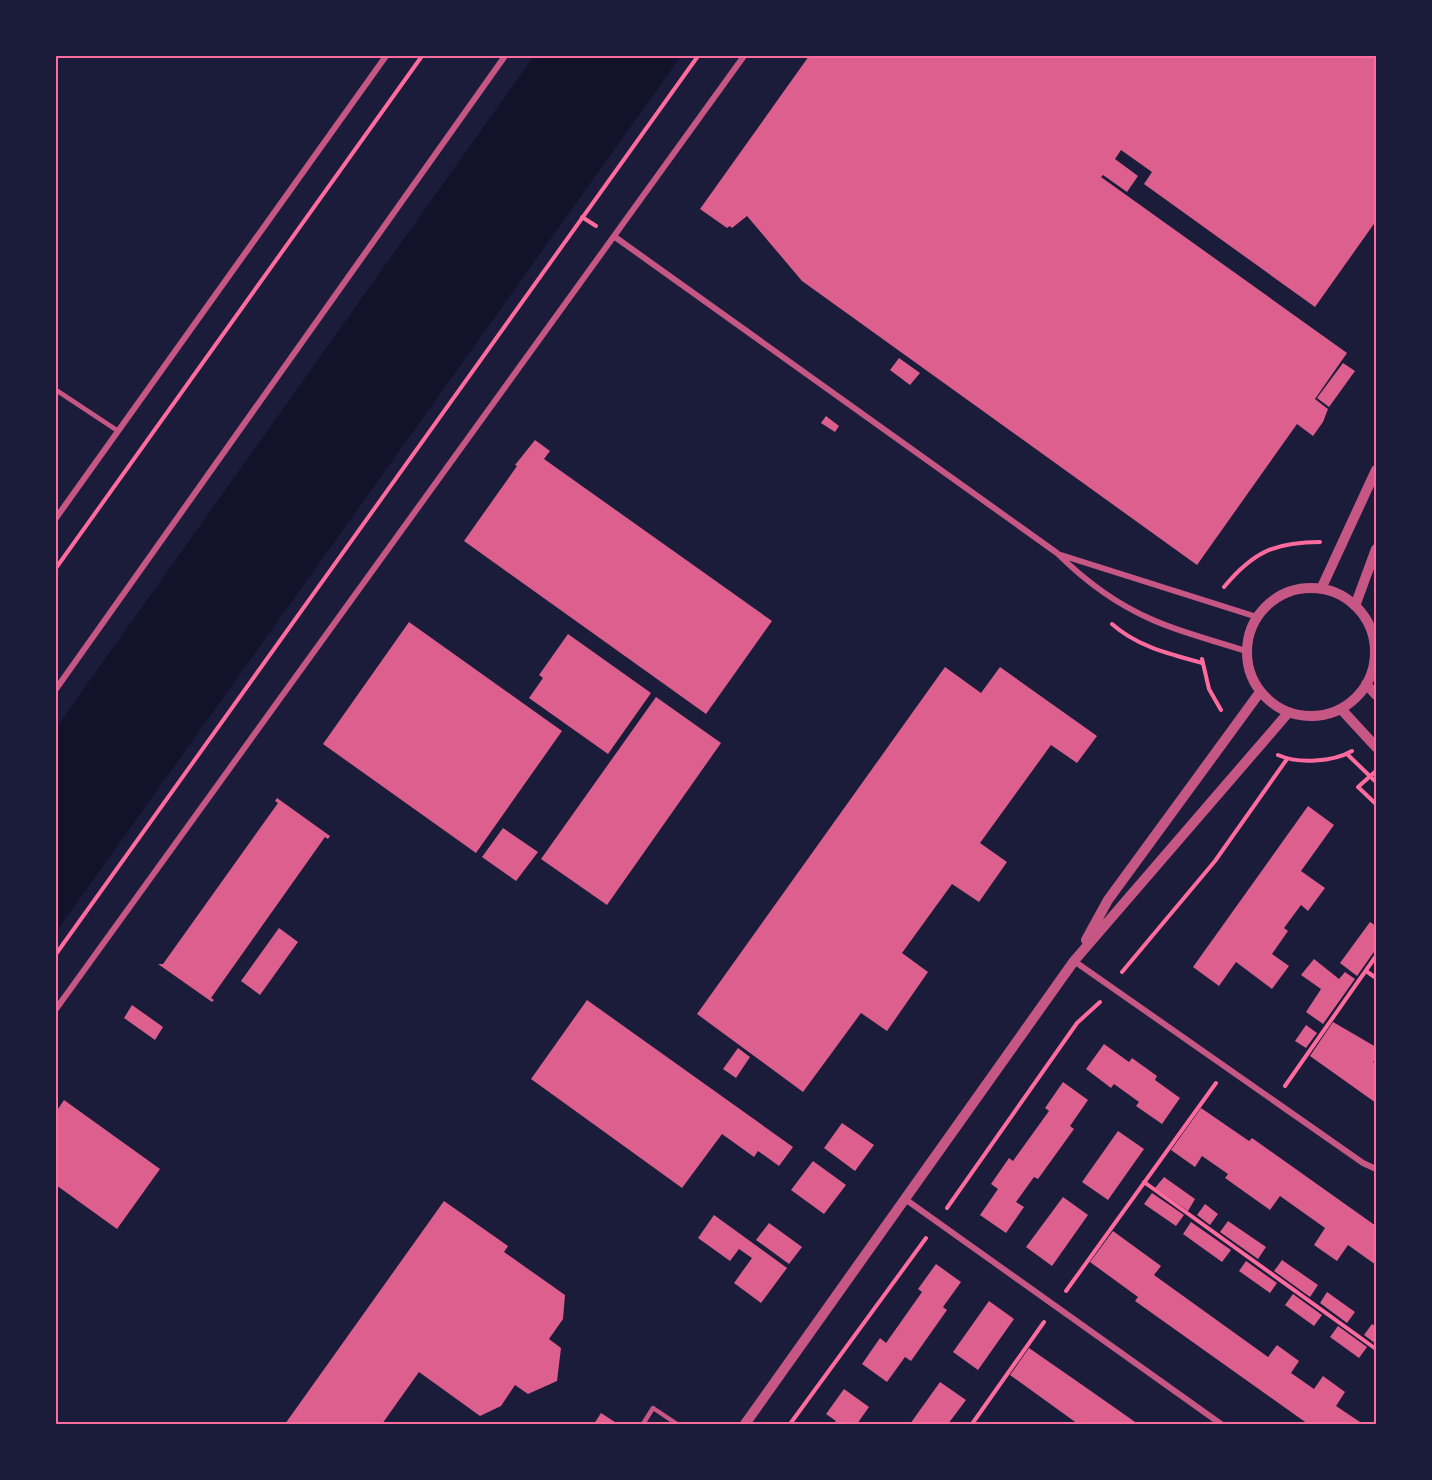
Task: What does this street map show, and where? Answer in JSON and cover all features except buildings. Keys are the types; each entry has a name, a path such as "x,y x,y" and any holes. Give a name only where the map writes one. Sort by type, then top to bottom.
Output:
{"street":[{"path":"56,518 386,56"},
{"path":"56,689 505,56"},
{"path":"56,1009 744,56"},
{"path":"615,237 1057,554 1078,574 1153,620 1246,651"},
{"path":"1322,589 1377,470"},
{"path":"1355,606 1377,549"},
{"path":"1057,554 1257,617"},
{"path":"1297,589 1322,589 1340,595 1355,606 1368,623 1374,643 1373,664 1366,684 1356,698 1341,709 1315,717 1288,712 1273,704 1260,692 1250,672 1246,651 1257,617 1275,599 1297,589"},
{"path":"1366,684 1377,695"},
{"path":"1074,962 1108,900 1260,692"},
{"path":"1341,709 1374,744"},
{"path":"745,1425 1074,962 1288,712"},
{"path":"1074,962 1273,1102 1363,1163 1377,1168"},
{"path":"905,1199 1221,1425"}],"lane":[{"path":"56,390 118,431"},
{"path":"643,1425 653,1408 676,1425"}],"path":[{"path":"56,568 422,56"},
{"path":"56,954 698,56"},
{"path":"790,1425 1077,1023 1100,1001 1132,957 1215,861 1287,759 1317,760 1347,754 1374,744"},
{"path":"1347,754 1377,782"},
{"path":"1377,771 1358,787 1377,804"},
{"path":"1273,1102 1377,956"},
{"path":"1366,971 1377,978"},
{"path":"972,1425 1226,1069"},
{"path":"1144,1182 1377,1349"}],"shaded area":[{"path":"534,56 681,56 56,932 56,728"}]}
